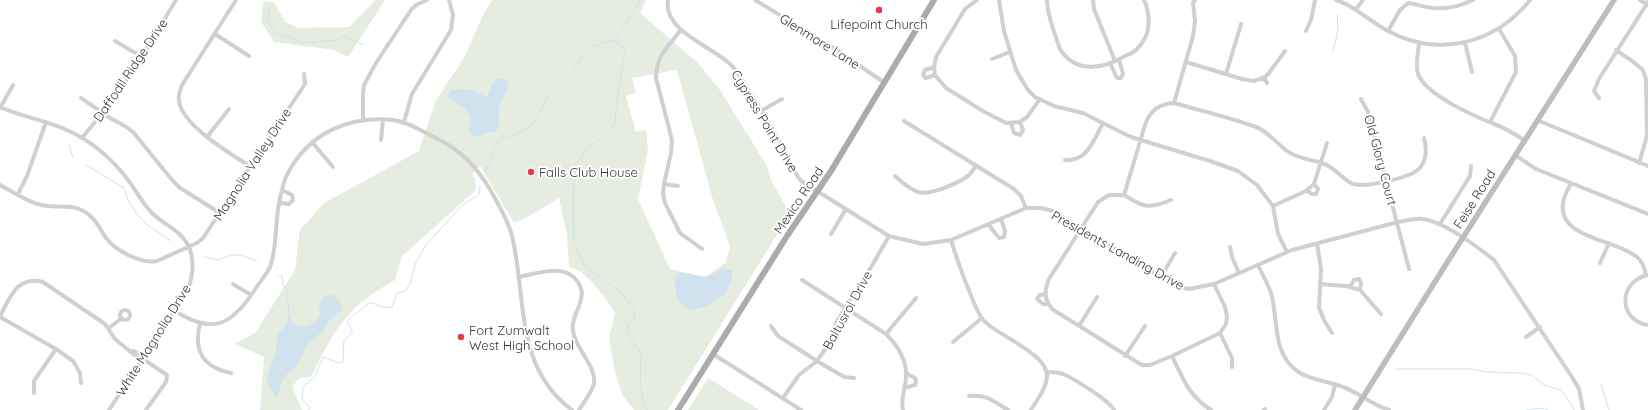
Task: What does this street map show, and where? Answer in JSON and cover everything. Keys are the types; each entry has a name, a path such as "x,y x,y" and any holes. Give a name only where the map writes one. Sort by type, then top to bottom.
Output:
{"main road":[{"name":"Mexico Road","path":"678,410 787,236 818,191 885,83 934,0"},
{"name":"Feise Road","path":"1355,410 1462,238 1614,0"}],"street":[{"name":"Daffodil Ridge Drive","path":"82,138 103,113 142,57 175,0"},
{"path":"236,0 182,84 179,93 179,100 181,109 196,128 251,167"},
{"path":"363,119 363,93 368,77 411,10 416,5 427,0"},
{"path":"404,122 412,94 451,30 453,15 449,0"},
{"name":"Cypress Point Drive","path":"668,0 669,13 673,23 680,31 711,49 732,66 785,152 794,172 802,182 818,191"},
{"name":"Glenmore Lane","path":"755,0 832,47 885,83"},
{"path":"976,0 965,9 936,57 934,67 935,75 946,88 1000,122 1020,122 1027,117 1040,100"},
{"path":"999,0 1004,31 1010,52 1016,70 1028,90 1040,100 1054,106 1083,113 1131,137 1238,171 1257,185 1273,206 1278,234 1287,252"},
{"path":"1047,0 1049,17 1061,51 1075,63 1086,67 1097,67 1115,62 1138,49 1144,41 1148,30 1150,17 1144,0"},
{"path":"1093,0 1094,9 1115,62"},
{"path":"1174,103 1193,36 1195,21 1193,3 1195,0"},
{"path":"1306,31 1311,20 1315,0"},
{"path":"1336,0 1356,9 1371,21 1388,31 1419,44 1442,45 1465,43 1499,29 1530,0"},
{"path":"1356,9 1362,0"},
{"path":"1388,31 1400,10 1408,3 1433,8 1444,8 1460,5 1473,0"},
{"path":"1599,98 1595,94 1594,89 1616,50 1647,4 1640,0"},
{"path":"1226,74 1241,24"},
{"path":"1490,122 1516,72 1515,56 1499,29"},
{"path":"680,31 658,59 656,68 656,78 672,140 663,194 665,203 676,228 684,237 702,249"},
{"path":"215,34 249,56"},
{"path":"115,41 142,57"},
{"path":"1465,43 1472,72"},
{"path":"1419,44 1417,67 1418,74 1422,82 1429,90 1474,116 1490,122 1524,140"},
{"path":"1616,50 1644,70 1646,79 1647,136 1639,163"},
{"path":"1186,62 1226,74 1254,80 1264,78 1271,71 1285,51"},
{"path":"992,59 1010,52"},
{"path":"934,67 925,70 923,75 926,78 935,75"},
{"name":"Magnolia Valley Drive","path":"0,185 43,205 69,206 81,210 94,220 111,243 141,261 157,261 203,238 305,84 304,74"},
{"path":"1264,78 1267,83"},
{"path":"0,108 13,85"},
{"path":"81,98 133,132 167,175 180,188 220,213"},
{"path":"761,111 782,99"},
{"name":"Old Glory Court","path":"1361,99 1368,112 1398,222 1409,269"},
{"path":"1124,195 1147,120 1152,111 1159,106 1174,103 1257,128 1270,135 1293,155 1306,160 1322,163 1333,168 1351,183 1358,186 1406,176 1419,169 1424,162 1427,151 1424,138"},
{"name":"White Magnolia Drive","path":"0,108 46,122 82,138 110,160 129,181 151,212 182,236 188,246 193,264 192,277 188,290 109,410"},
{"path":"207,137 229,109"},
{"path":"174,311 200,324 223,322 233,316 251,296 270,267 274,250 279,202 287,174 295,161 312,142 341,125 363,119 383,119 404,122 455,148 465,156 481,174 507,221 512,237 525,330 531,354 545,382 559,400 572,410"},
{"path":"381,140 383,119"},
{"path":"1537,120 1648,166"},
{"path":"904,121 1014,189 1021,196 1026,208"},
{"path":"18,194 46,122"},
{"path":"1011,123 1014,133 1020,135 1023,130 1020,122"},
{"path":"1065,160 1077,159 1087,152 1103,123"},
{"path":"312,142 333,167"},
{"path":"1273,206 1307,191 1314,184 1322,163 1327,143"},
{"path":"1515,155 1536,169 1648,214"},
{"path":"895,176 908,187 919,192 932,192 969,175 976,166"},
{"path":"1440,224 1470,176 1471,166"},
{"path":"1571,182 1563,202 1564,217 1567,222 1581,232 1632,253 1640,261 1647,274 1638,277 1631,284 1625,296 1626,307 1629,312 1637,321 1647,325 1645,331"},
{"path":"664,184 678,186"},
{"path":"1307,191 1312,194 1316,194 1318,189 1314,184"},
{"path":"279,202 289,204 292,200 292,195 282,190"},
{"name":"Presidents Landing Drive","path":"818,191 889,236 923,244 950,240 1026,208 1042,208 1053,211 1179,287 1189,289 1214,284 1287,252 1398,222 1421,218 1440,224 1478,247 1494,260 1579,389 1583,410"},
{"path":"1171,200 1156,206 1148,207 1137,204 1124,195 1113,195 1098,202 1049,279 1045,294 1048,304 1052,309 1125,356 1145,365 1172,356 1220,333 1226,324 1226,307 1214,284"},
{"path":"830,234 846,209"},
{"path":"988,224 998,238 1004,237 1005,231 1001,219"},
{"name":"Baltusrol Drive","path":"783,398 799,375 817,361 826,348 837,322 889,236"},
{"path":"950,240 964,278 982,318 993,329 1038,357 1047,372 1044,387 1031,410"},
{"path":"1600,263 1609,243"},
{"path":"1317,244 1321,261 1319,308 1332,333"},
{"path":"1230,248 1239,273"},
{"path":"1161,277 1175,253"},
{"path":"1258,265 1270,293 1280,350 1285,358 1299,373 1314,380 1335,384 1355,391 1376,406 1389,410"},
{"path":"518,277 558,270 572,275 580,287 582,299 573,317 572,329 581,352 591,366 594,380 591,390 579,410"},
{"path":"1350,287 1354,280 1359,279 1361,283 1360,290"},
{"path":"81,383 80,373 73,361 56,349 0,317 17,287 36,280 44,282 109,328 115,339 130,351 134,351 167,375 166,382 146,410"},
{"path":"802,280 886,334 898,347 904,362 906,373 902,402 904,410"},
{"path":"233,284 251,296"},
{"path":"1320,284 1350,287 1360,290 1381,314"},
{"path":"1045,294 1040,295 1037,300 1042,304 1048,304"},
{"path":"1079,326 1097,297"},
{"path":"886,334 916,298"},
{"path":"109,328 122,318"},
{"path":"954,342 982,318"},
{"path":"200,324 197,337 198,348 203,358 222,371 231,373"},
{"path":"771,326 778,336 817,361 844,377 854,378"},
{"path":"1125,356 1144,326"},
{"path":"1526,336 1540,328"},
{"path":"1220,333 1232,358 1232,366"},
{"path":"34,393 34,381 56,349"},
{"path":"713,354 801,410"},
{"path":"1172,356 1189,392 1195,399 1211,410"},
{"path":"1047,372 1057,372 1065,375 1105,400 1114,410"},
{"path":"904,388 915,385 916,381 915,378 906,373"},
{"path":"1324,410 1332,397 1335,384"},
{"path":"969,396 985,396 1008,410"}],"shaded area":[{"path":"376,0 385,0 348,57 334,50 274,42 261,22 263,1 274,2 285,22 298,28 349,27"},
{"path":"492,0 646,0 640,13 697,62 720,90 767,166 771,180 790,214 668,410 634,410 623,396 615,373 609,338 615,313 589,279 582,273 569,267 567,235 559,198 531,215 514,223 480,166 472,174 475,179 476,190 402,256 395,280 369,297 351,312 331,339 311,377 300,378 292,386 302,410 260,410 264,357 235,344 255,333 295,270 300,229 324,203 419,151 436,100 464,58 483,15","holes":["677,70 713,200 730,246 726,262 706,277 670,269 638,199 648,150 646,130 636,132 626,96 636,93 632,78"]},
{"path":"708,378 753,406 759,410 688,410"}],"water":[{"path":"499,78 504,79 509,83 499,108 499,124 497,130 494,133 488,132 475,137 470,132 470,116 468,112 448,97 450,91 458,89 471,90 487,98 492,84"},
{"path":"722,269 732,270 731,280 724,295 708,305 697,309 690,309 680,302 675,289 677,273 706,277"},
{"path":"331,294 340,301 342,309 328,322 323,331 308,343 296,367 286,375 282,381 277,397 275,397 268,384 267,378 276,354 277,336 287,322 289,313 291,321 295,325 303,326 311,324 320,316 319,307 322,299"}],"waterway":[{"path":"486,171 501,139 526,130 533,124 548,97 573,72 585,52 590,47 613,40 617,37 640,0"},
{"path":"270,7 267,20 276,35 284,35 303,43 338,40 342,36 364,45"},
{"path":"1333,52 1338,30 1337,15"},
{"path":"613,40 623,47 625,52 615,121 613,127 586,150 576,164 573,199 574,242 584,266 623,294 635,312 635,317 628,325 627,332 641,354 640,386 647,410"},
{"path":"69,145 73,157"},
{"path":"86,165 124,188 128,200 136,213 147,225 171,241"},
{"path":"309,410 310,407 302,399 303,387 315,376 323,357 339,363 343,362 344,340 352,333 352,330 347,322 350,318 363,309 368,303 386,308 392,307 397,293 405,291 410,284 416,262 426,245 461,206 479,194 480,186"},
{"path":"205,257 218,260 231,255 241,255 257,261"},
{"path":"279,276 282,276 283,285 287,290 289,313"},
{"path":"1396,369 1471,369 1487,372 1521,373 1531,375 1544,385 1561,390 1574,410"},
{"path":"1601,384 1609,410"},
{"path":"1525,410 1541,408 1548,410"}],"place":[{"name":"Lifepoint Church","path":"879,10"},
{"name":"Falls Club House","path":"531,172"},
{"name":"Fort Zumwalt West High School","path":"461,337"}]}
